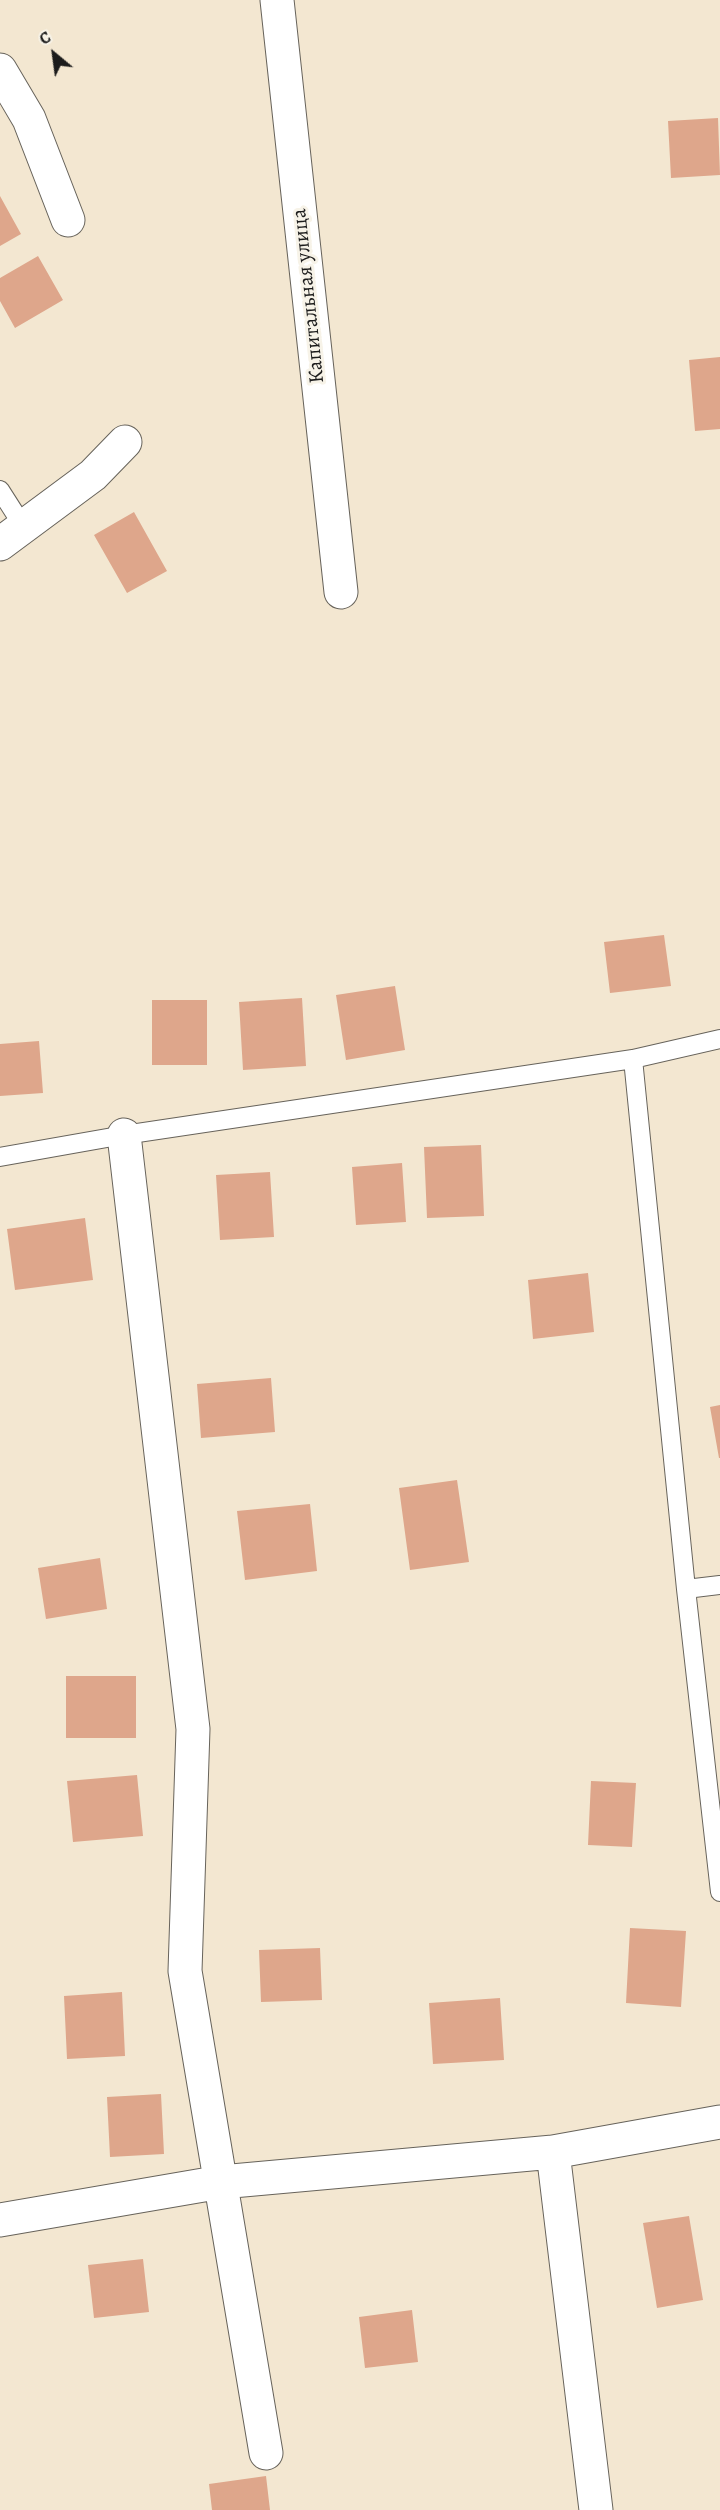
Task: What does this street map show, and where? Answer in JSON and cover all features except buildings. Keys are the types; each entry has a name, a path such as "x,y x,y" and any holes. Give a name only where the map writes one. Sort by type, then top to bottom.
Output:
{"street":[{"name":"Капитальная улица","path":"277,0 341,592"},
{"path":"0,70 29,120 69,220"},
{"path":"12,535 93,475 125,442"},
{"path":"124,1135 193,1729 184,1971 266,2454"},
{"path":"0,2220 221,2182 553,2152 720,2122"},
{"path":"553,2152 596,2510"}],"lane":[{"path":"0,490 12,535"},
{"path":"0,1157 124,1135 633,1059 720,1039"},
{"path":"633,1059 686,1589 720,1892"},
{"path":"686,1589 720,1584"}]}
